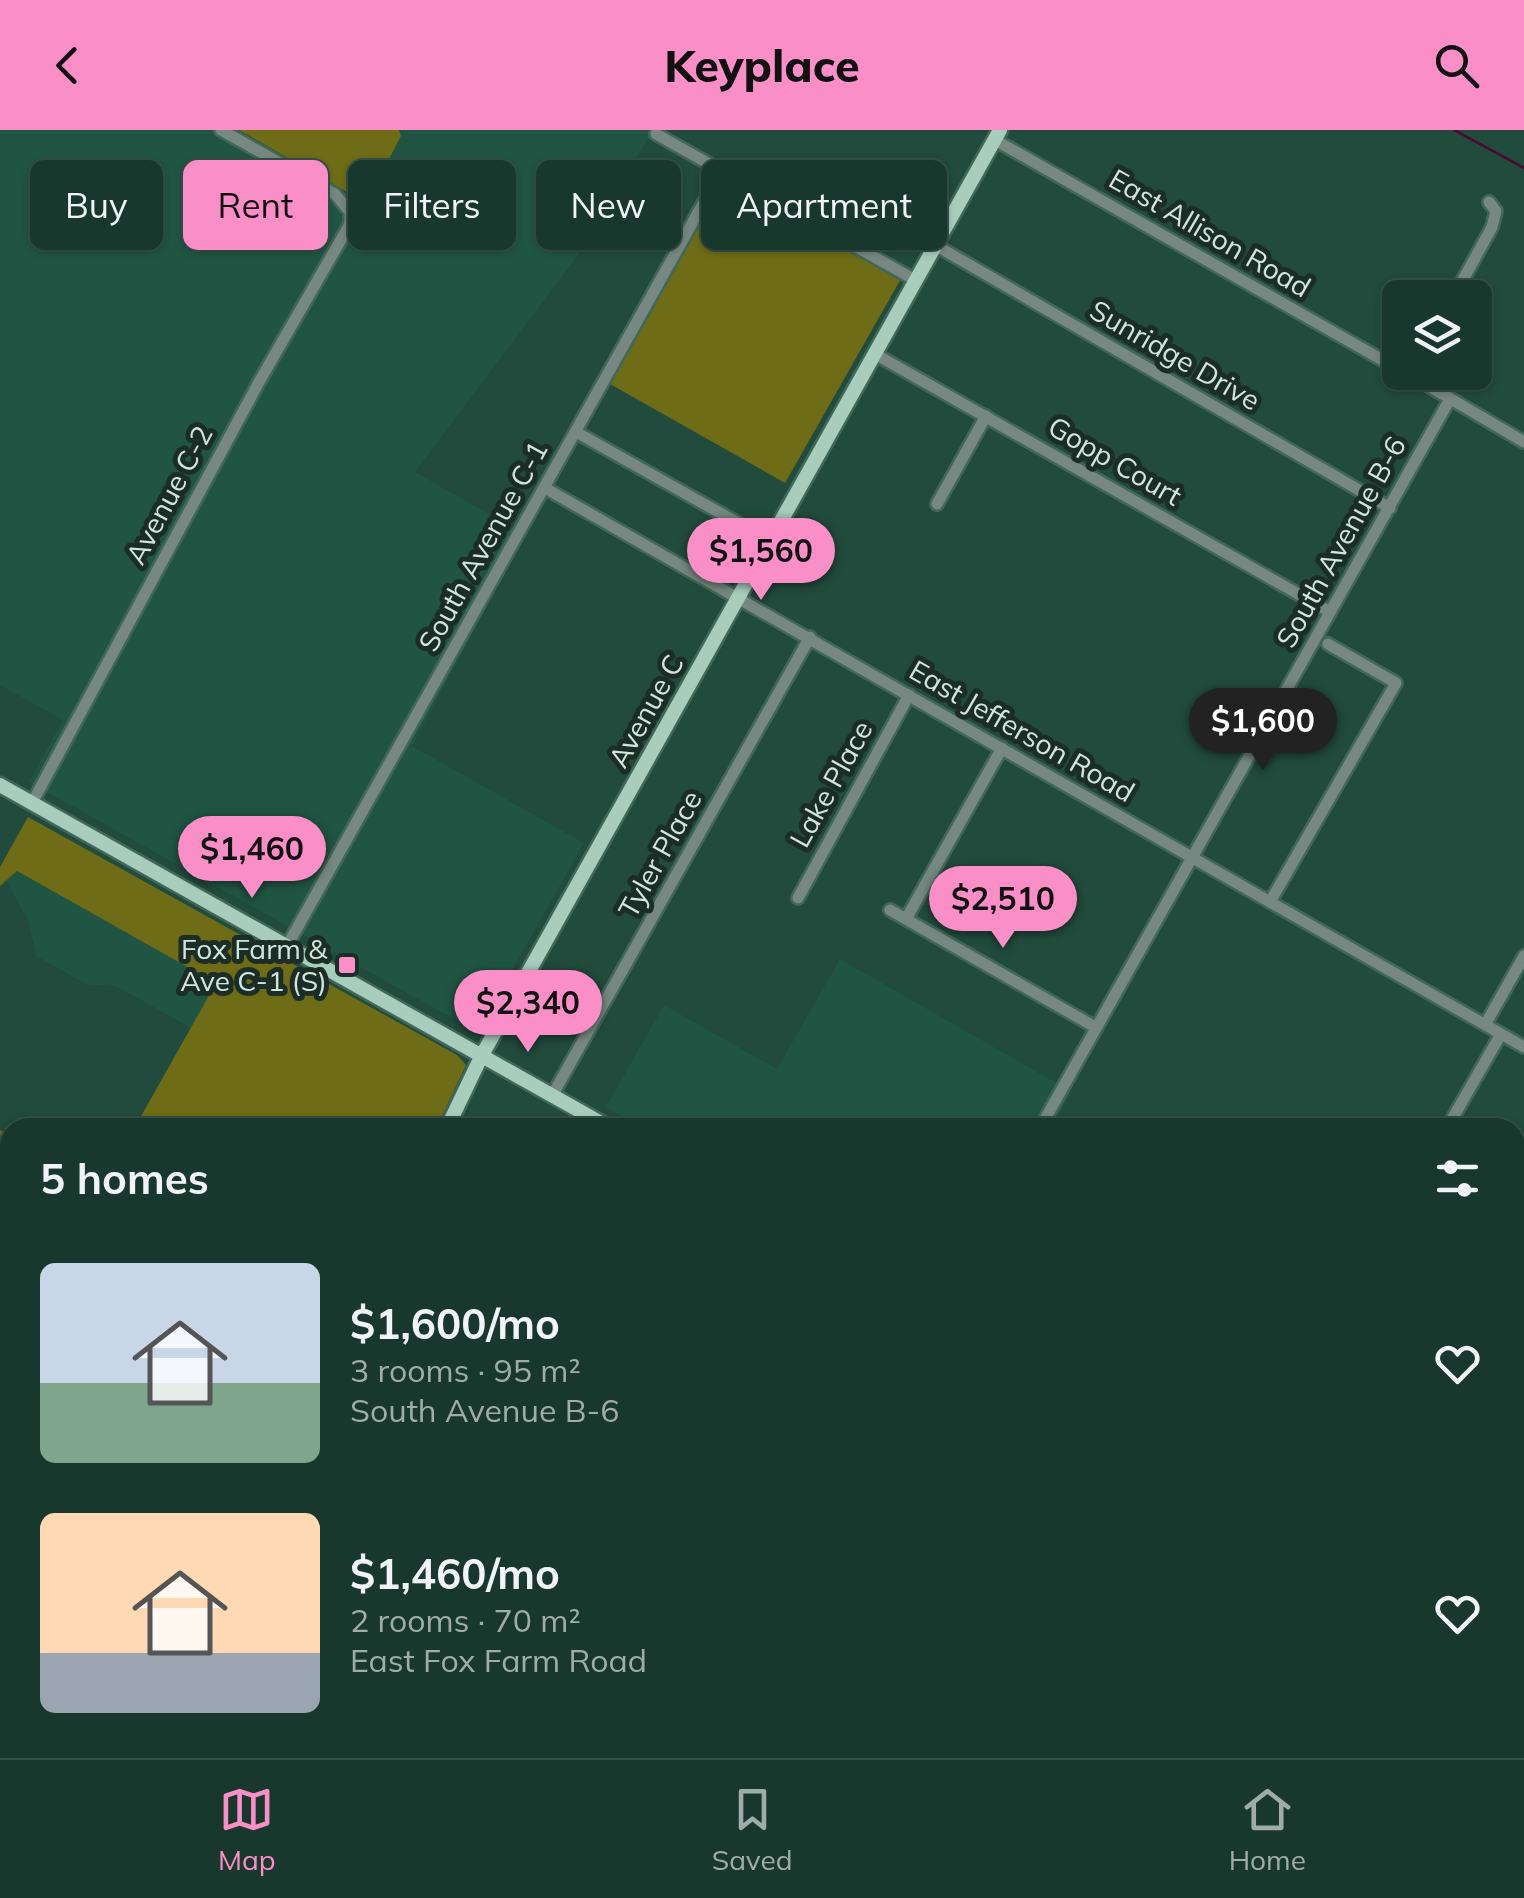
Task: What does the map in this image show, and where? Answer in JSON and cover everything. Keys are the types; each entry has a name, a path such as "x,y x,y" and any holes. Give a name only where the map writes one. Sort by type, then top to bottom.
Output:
{"main road":[{"name":"Avenue C","path":"947,224 997,135"},
{"name":"Avenue C","path":"452,1118 482,1055 932,250"},
{"path":"0,786 593,1118"}],"street":[{"name":"Avenue C-2","path":"32,803 259,382 340,248 350,212 335,194 221,130"},
{"path":"656,134 704,160"},
{"name":"East Allison Road","path":"997,135 1382,358"},
{"path":"1463,280 1492,228 1496,211 1489,202"},
{"name":"South Avenue C-1","path":"287,946 701,208"},
{"path":"862,250 915,280"},
{"name":"Sunridge Drive","path":"944,250 1390,508"},
{"name":"Gopp Court","path":"875,354 1330,612"},
{"name":"East Allison Road","path":"1434,390 1524,442"},
{"name":"South Avenue B-6","path":"1046,1118 1450,400"},
{"path":"936,504 986,416"},
{"path":"576,432 770,542"},
{"name":"East Jefferson Road","path":"546,488 1524,1047"},
{"name":"Tyler Place","path":"553,1094 810,638"},
{"path":"1270,902 1396,683 1328,644"},
{"name":"Lake Place","path":"798,898 909,695"},
{"path":"906,919 1002,748"},
{"path":"890,910 1095,1028"},
{"path":"1485,1025 1524,956"},
{"path":"1453,1118 1501,1034"}],"shaded area":[{"path":"0,130 239,130 291,160 183,160 183,250 328,250 328,182 348,193 348,250 516,250 516,160 388,160 401,136 399,130 655,130 634,160 536,160 536,250 582,250 415,472 526,535 412,746 584,843 477,1032 29,782 63,720 0,685"},
{"path":"239,130 399,130 401,136 388,160 348,160 348,193 328,181 328,160 291,160"},
{"path":"701,222 701,250 854,250 902,277 785,483 610,384"},
{"path":"28,817 457,1055 466,1065 441,1118 140,1118 216,983 17,871 0,886 0,867"},
{"path":"16,871 217,983 191,1028 116,986 88,985 36,956 28,920 5,879"},
{"path":"840,959 1072,1092 1057,1118 625,1118 606,1107 664,1005 777,1069"}],"waterway":[{"path":"1454,130 1524,168"}],"place":[{"name":"Fox Farm & Ave C-1 (S)","path":"347,965"}]}
